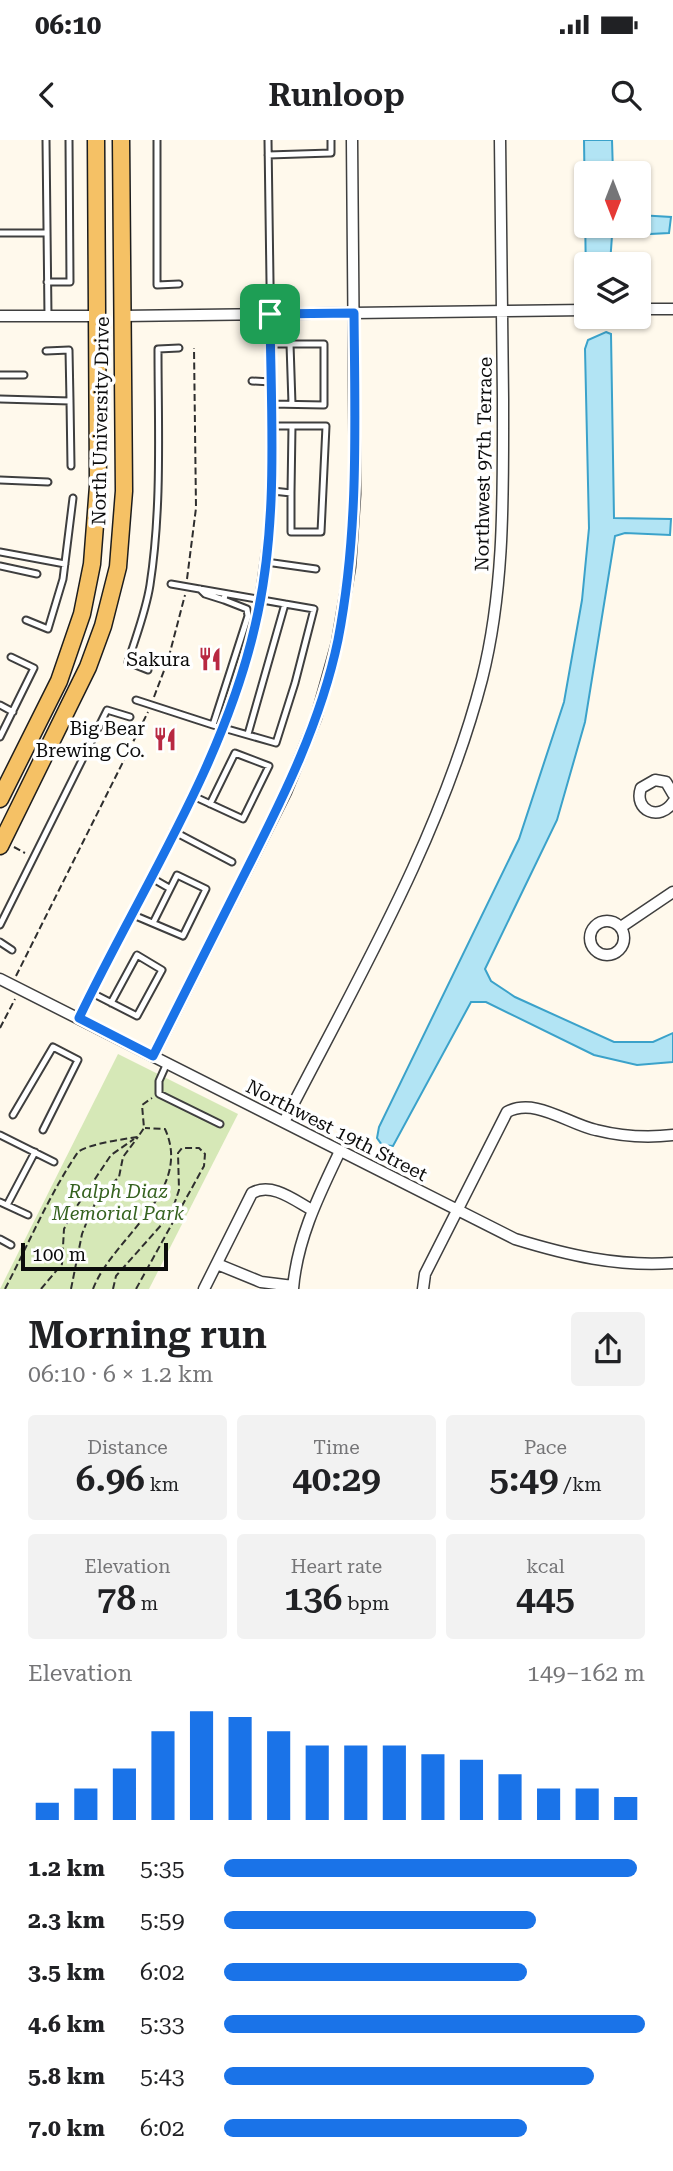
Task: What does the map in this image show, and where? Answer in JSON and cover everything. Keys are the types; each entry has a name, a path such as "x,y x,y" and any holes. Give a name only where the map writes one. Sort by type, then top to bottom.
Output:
{"main road":[{"name":"North University Drive","path":"0,799 59,681 82,614 92,564 98,486 96,140"},
{"name":"North University Drive","path":"7,846 88,667 103,626 118,567 124,491 121,140"},
{"path":"97,260 110,304 122,316"},
{"path":"98,316 113,329 123,384"},
{"path":"82,614 81,653 88,667"},
{"path":"62,721 73,678 67,657"}],"street":[{"path":"153,1056 286,792 316,718 337,643 350,567 355,494 352,140"},
{"name":"Northwest 97th Terrace","path":"284,1122 429,835 459,756 482,676 498,583 503,497 500,140"},
{"path":"651,309 673,309"},
{"path":"122,316 574,310"},
{"path":"0,316 98,316"},
{"path":"673,794 666,782 655,780 645,784 639,793 644,809 654,813 666,811 673,802"},
{"path":"621,927 673,892"},
{"name":"Northwest 19th Street","path":"0,979 515,1239 566,1255 614,1263 673,1263"},
{"path":"423,1289 425,1274 507,1112 518,1106 536,1108 596,1130 622,1135 673,1135"},
{"path":"217,1264 261,1282 293,1288 300,1249 312,1210 340,1151"},
{"path":"204,1289 252,1193 262,1188 272,1189 312,1210"}],"lane":[{"path":"46,140 48,316"},
{"path":"47,282 70,282 69,140"},
{"path":"157,140 157,285 179,284"},
{"path":"79,1018 223,727 245,664 260,600 273,491 268,140"},
{"path":"268,155 331,153 331,140"},
{"path":"0,233 46,233"},
{"path":"270,344 324,344 324,405 271,404"},
{"path":"290,344 292,404"},
{"path":"148,670 128,662 150,588 155,552 158,504 158,349 179,348"},
{"path":"46,351 69,350 71,466"},
{"path":"0,375 24,374"},
{"path":"252,381 271,382"},
{"path":"0,399 70,401"},
{"path":"272,426 292,426 326,426 321,532 291,532 292,426"},
{"path":"0,480 48,482"},
{"path":"273,491 291,493"},
{"path":"26,620 48,629 65,564 73,498"},
{"path":"8,554 10,543"},
{"path":"0,552 65,564"},
{"path":"266,562 316,569"},
{"path":"0,566 37,574"},
{"path":"171,584 225,597 249,612 213,725"},
{"path":"136,700 276,743 303,657 314,609 225,597"},
{"path":"248,734 285,604"},
{"path":"0,737 34,668 11,657"},
{"path":"0,705 13,712"},
{"path":"0,925 107,710 130,717"},
{"path":"191,795 243,820 269,766 235,752 210,804"},
{"path":"173,831 232,862"},
{"path":"131,914 183,936 206,888 177,874 153,923"},
{"path":"150,877 169,888"},
{"path":"0,942 12,950"},
{"path":"92,993 111,1003 137,1016 162,970 137,955 111,1003"},
{"path":"13,1115 53,1046 78,1060 43,1130"},
{"path":"167,1063 159,1081 159,1094 219,1124"},
{"path":"0,1135 54,1162"},
{"path":"7,1205 36,1152"},
{"path":"0,1202 27,1215"},
{"path":"0,1239 11,1245"}],"path":[{"path":"187,580 196,508 194,348"},
{"path":"15,977 151,706 168,660 186,590"},
{"path":"7,846 25,853"},
{"path":"0,1028 20,989"},
{"path":"71,1289 82,1234 89,1216 99,1196 119,1177 123,1157 144,1128 142,1105 159,1094"},
{"path":"93,1289 109,1257 142,1223 157,1199 171,1163 172,1150 165,1129 144,1128"},
{"path":"5,1289 34,1236 49,1199 78,1152 85,1146 138,1137"},
{"path":"41,1289 62,1264 64,1229 73,1212 111,1156 122,1144 138,1137"},
{"path":"113,1289 116,1276 171,1214 179,1190 178,1153 182,1148 199,1148 205,1154 204,1166 136,1289"}],"green space":[{"name":"Ralph Diaz Memorial Park","path":"118,1054 238,1114 149,1289 0,1289"}],"water":[{"path":"584,140 612,140 613,161 584,161"},
{"path":"651,216 671,217 669,233 651,234"},
{"path":"585,238 612,238 611,252 586,252"},
{"path":"606,332 611,334 614,518 671,519 670,535 625,533 615,536 585,722 557,820 485,969 491,981 515,997 614,1042 653,1042 673,1033 673,1062 637,1065 594,1055 486,1002 471,1002 393,1146 382,1145 377,1138 379,1127 519,839 564,702 582,600 589,528 585,349 588,340"}],"place":[{"name":"Sakura","path":"210,659"},
{"name":"Big Bear Brewing Co.","path":"165,739"}],"route":[{"path":"354,313 355,494 350,567 337,643 316,718 286,792 153,1056 79,1018 210,758 245,664 264,579 273,494 270,314 354,313"}]}
